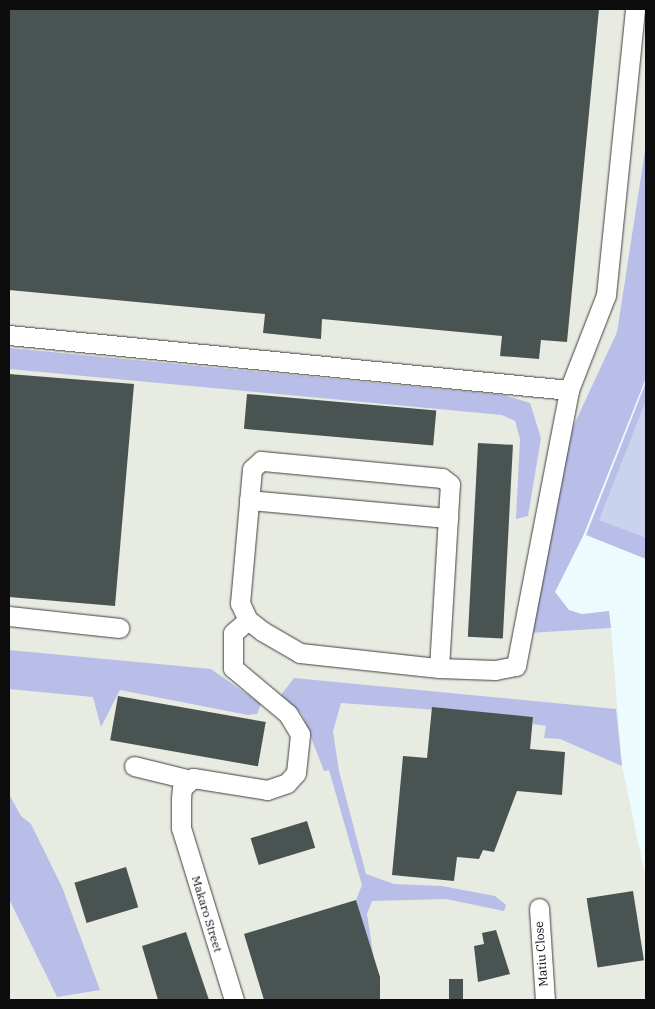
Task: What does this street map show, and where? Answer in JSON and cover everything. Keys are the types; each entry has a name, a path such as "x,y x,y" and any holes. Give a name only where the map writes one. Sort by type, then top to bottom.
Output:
{"street":[{"path":"440,668 450,484 442,478 261,461 252,469 240,603 248,620 300,652 440,668 495,670 516,666 569,390 606,295 635,9"},
{"path":"9,335 569,390"},
{"path":"250,500 448,518"},
{"path":"9,616 119,628"},
{"path":"134,766 187,779 267,790 287,783 296,773 302,747 300,734 288,714 233,668 233,633 248,620"},
{"name":"Makaro Street","path":"187,779 182,788 180,828 234,1000"},
{"name":"Matiu Close","path":"539,908 545,1000"}],"shaded area":[{"path":"9,9 646,9 646,144 617,332 572,429 539,553 530,633 611,628 622,766 646,880 646,1000 9,1000"},
{"path":"646,144 646,378 584,534 555,592 569,610 582,614 609,611 611,628 530,633 539,553 572,429 617,332"},
{"path":"9,348 504,395 530,403 541,438 528,516 516,519 520,439 515,421 502,415 9,369"},
{"path":"646,382 646,559 586,535"},
{"path":"646,400 646,538 599,520"},
{"path":"9,650 211,669 261,704 257,714 248,715 120,690 101,727 93,697 9,689"},
{"path":"294,678 616,709 622,766 560,739 544,738 546,726 533,724 533,717 341,703 333,731 339,771 366,874 394,884 442,886 495,896 506,905 504,911 446,899 372,901 367,914 374,960 356,900 362,885 329,770 324,771 302,714 281,695"},
{"path":"9,794 21,816 31,824 62,887 100,990 57,997 9,899"}],"building":[{"path":"9,9 599,9 567,342 541,340 539,359 500,356 502,336 322,319 321,339 263,333 265,314 9,290"},
{"path":"9,374 134,384 115,606 9,597"},
{"path":"247,394 436,411 433,445 244,429"},
{"path":"478,443 513,445 503,639 468,637"},
{"path":"118,696 266,722 258,766 110,740"},
{"path":"432,707 533,717 530,749 565,752 562,795 517,791 494,852 483,850 479,859 457,857 454,881 392,875 403,756 427,758"},
{"path":"307,821 315,848 259,865 251,838"},
{"path":"126,867 138,907 87,923 74,883"},
{"path":"633,891 644,960 598,967 587,898"},
{"path":"356,900 380,977 380,1000 264,1000 244,934"},
{"path":"496,930 510,974 478,982 474,946 484,944 482,933"},
{"path":"186,932 209,1000 158,1000 142,946"},
{"path":"449,979 463,979 463,1000 449,1000"}]}
